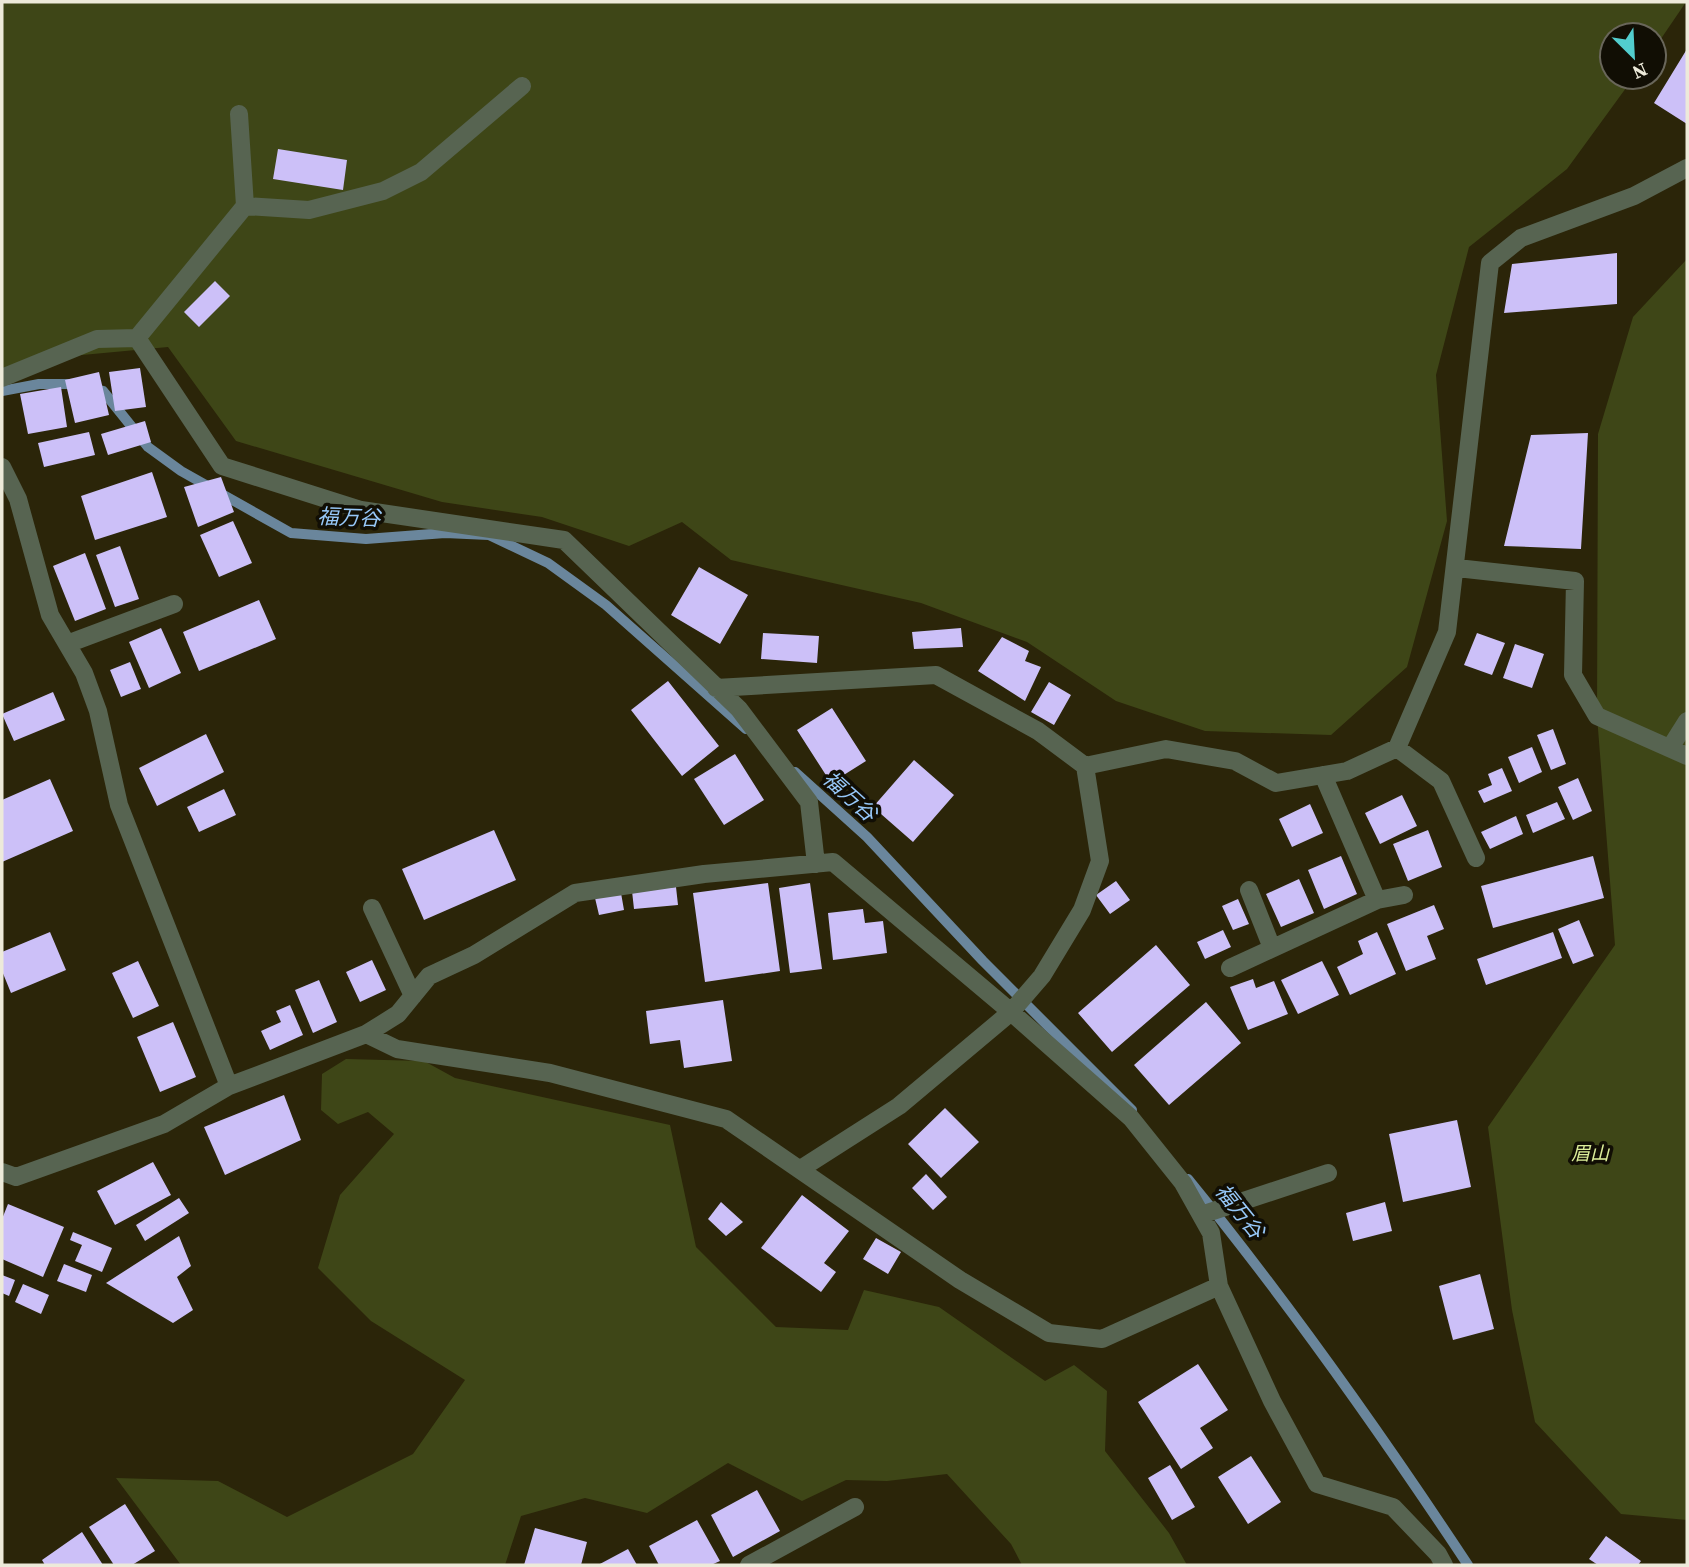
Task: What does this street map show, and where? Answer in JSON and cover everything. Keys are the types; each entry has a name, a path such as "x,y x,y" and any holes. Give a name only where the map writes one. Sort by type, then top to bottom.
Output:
{"street":[{"path":"245,206 309,210 383,191 421,172 522,86"},
{"path":"2,378 97,339 137,338 245,206 239,114"},
{"path":"1085,766 1166,749 1235,761 1276,783 1347,771 1397,748 1447,632 1457,568 1490,263 1521,238 1634,196 1687,168"},
{"path":"137,338 222,466 361,510 564,540 739,709 809,802 816,864"},
{"path":"2,467 18,499 50,615 89,685 98,711 120,805 229,1086"},
{"path":"1457,568 1575,581 1573,675 1597,716 1679,752 1687,721"},
{"path":"67,644 174,604"},
{"path":"716,688 936,676 1038,731 1085,766 1100,861 1082,910 1042,976 1011,1012 899,1105 802,1168"},
{"path":"1397,748 1441,781 1476,858"},
{"path":"1323,775 1377,900"},
{"path":"2,1172 16,1177 164,1124 229,1086 366,1034 398,1014 429,976 474,955 575,893 704,874 833,862 1011,1012 1131,1118 1183,1183 1211,1233 1219,1286 1272,1401 1317,1484 1393,1507 1438,1554 1444,1565"},
{"path":"1249,890 1272,948"},
{"path":"1230,968 1377,900 1405,895"},
{"path":"372,908 412,996"},
{"path":"366,1034 397,1049 550,1073 726,1119 802,1168 960,1280 1049,1333 1102,1339 1219,1286"},
{"path":"1200,1215 1328,1173"},
{"path":"749,1565 855,1507"}],"green space":[{"path":"2,2 1686,2 1668,28 1668,21 1598,21 1598,91 1624,91 1567,169 1469,247 1436,375 1447,521 1407,667 1331,735 1205,731 1116,701 1027,642 921,603 731,560 682,522 629,546 542,517 442,502 236,441 168,347 50,358 2,370"},
{"name":"眉山","path":"1687,259 1687,1520 1621,1514 1535,1422 1512,1310 1488,1127 1615,945 1597,716 1598,434 1633,317"},
{"path":"346,1059 424,1061 455,1078 670,1125 696,1247 776,1327 848,1330 864,1290 939,1307 1045,1381 1074,1365 1107,1391 1105,1451 1169,1533 1187,1565 1022,1565 1011,1544 947,1474 887,1481 846,1480 802,1501 728,1463 647,1513 585,1498 521,1516 505,1565 181,1565 116,1478 218,1481 287,1517 413,1454 465,1380 371,1321 318,1268 340,1195 394,1134 368,1112 338,1124 321,1110 322,1074"}],"building":[{"path":"1687,49 1687,124 1654,103 1661,91 1668,91 1668,80"},
{"path":"278,149 347,160 343,190 273,179"},
{"path":"1617,253 1617,304 1504,313 1512,264"},
{"path":"215,281 230,296 199,327 184,312"},
{"path":"140,368 146,407 115,411 109,372"},
{"path":"99,372 109,415 75,423 65,380"},
{"path":"61,387 67,427 28,434 20,394"},
{"path":"145,421 151,442 108,455 101,434"},
{"path":"89,432 95,455 44,467 38,443"},
{"path":"1588,433 1581,549 1504,546 1531,435"},
{"path":"152,472 167,517 95,540 81,496"},
{"path":"221,477 234,512 198,527 184,487"},
{"path":"233,521 252,563 219,577 200,535"},
{"path":"120,546 139,599 115,607 96,555"},
{"path":"85,553 106,609 75,621 53,566"},
{"path":"699,567 748,595 720,644 671,615"},
{"path":"259,600 276,639 199,671 183,632"},
{"path":"161,628 181,673 149,688 129,642"},
{"path":"961,628 963,647 914,649 912,632"},
{"path":"763,633 819,636 817,663 761,659"},
{"path":"1477,633 1505,643 1492,675 1464,665"},
{"path":"1002,637 1029,651 1025,661 1041,667 1025,701 978,671"},
{"path":"1515,644 1544,654 1532,688 1503,678"},
{"path":"130,662 141,689 121,697 110,670"},
{"path":"668,681 719,746 682,776 631,710"},
{"path":"1049,682 1071,695 1054,725 1031,712"},
{"path":"53,692 65,720 14,741 2,714"},
{"path":"832,708 866,761 831,783 797,730"},
{"path":"1553,729 1566,764 1551,770 1537,735"},
{"path":"206,734 224,772 157,806 139,768"},
{"path":"1532,747 1542,772 1519,783 1508,757"},
{"path":"735,754 764,800 724,825 694,779"},
{"path":"914,760 954,795 913,842 873,807"},
{"path":"1502,768 1512,791 1484,803 1478,791 1492,785 1488,774"},
{"path":"1578,778 1592,811 1573,820 1558,787"},
{"path":"50,779 73,831 2,862 2,800"},
{"path":"224,789 236,815 199,832 187,807"},
{"path":"1402,795 1417,826 1380,844 1365,813"},
{"path":"1557,802 1565,819 1533,833 1526,815"},
{"path":"1310,804 1323,833 1292,847 1279,819"},
{"path":"1516,816 1523,834 1490,849 1481,832"},
{"path":"494,830 516,880 424,920 402,869"},
{"path":"1428,830 1442,867 1408,881 1393,844"},
{"path":"1341,856 1357,894 1324,909 1308,870"},
{"path":"1593,856 1604,898 1493,928 1481,886"},
{"path":"1299,879 1314,913 1281,927 1266,894"},
{"path":"1116,881 1130,900 1110,914 1096,895"},
{"path":"768,883 780,971 705,982 693,893"},
{"path":"810,883 822,969 790,973 779,888"},
{"path":"676,887 678,905 634,909 632,891"},
{"path":"621,893 624,910 599,915 595,898"},
{"path":"1238,899 1249,924 1233,930 1222,906"},
{"path":"1434,905 1444,929 1427,936 1436,959 1406,971 1387,924"},
{"path":"863,909 865,923 883,921 887,953 833,960 828,913"},
{"path":"1579,920 1594,956 1573,964 1558,929"},
{"path":"1223,930 1231,947 1205,959 1197,942"},
{"path":"50,932 66,970 11,993 2,971 2,952"},
{"path":"1377,932 1396,974 1350,995 1337,967 1363,954 1358,941"},
{"path":"1553,932 1562,958 1486,985 1477,959"},
{"path":"1156,945 1190,985 1112,1052 1078,1013"},
{"path":"372,960 386,990 360,1002 346,972"},
{"path":"138,961 159,1006 133,1018 112,973"},
{"path":"1322,961 1339,995 1298,1014 1281,980"},
{"path":"1253,979 1256,988 1274,981 1288,1014 1248,1030 1230,987"},
{"path":"319,980 337,1022 313,1033 295,990"},
{"path":"723,1000 732,1061 684,1068 680,1040 650,1044 646,1011"},
{"path":"1206,1002 1241,1043 1169,1105 1134,1065"},
{"path":"290,1005 303,1035 270,1050 261,1031 281,1022 276,1011"},
{"path":"173,1022 196,1077 160,1092 137,1037"},
{"path":"284,1095 301,1140 225,1175 204,1127"},
{"path":"945,1108 979,1142 941,1178 908,1144"},
{"path":"1457,1120 1471,1187 1403,1202 1389,1134"},
{"path":"153,1162 171,1195 115,1225 97,1191"},
{"path":"926,1174 947,1197 933,1210 912,1188"},
{"path":"802,1195 849,1231 824,1263 836,1272 821,1292 761,1248"},
{"path":"179,1198 189,1213 145,1241 136,1225"},
{"path":"721,1202 743,1222 726,1236 708,1219"},
{"path":"1385,1202 1392,1231 1353,1241 1346,1213"},
{"path":"8,1204 64,1227 43,1277 2,1259 2,1219"},
{"path":"73,1232 112,1248 102,1272 75,1261 82,1245 70,1240"},
{"path":"179,1236 191,1266 177,1277 193,1310 173,1323 106,1283"},
{"path":"876,1238 901,1252 888,1274 863,1259"},
{"path":"64,1264 92,1275 86,1292 57,1281"},
{"path":"1480,1274 1494,1329 1453,1340 1439,1286"},
{"path":"2,1275 15,1280 9,1296 2,1293"},
{"path":"23,1284 49,1295 41,1314 15,1302"},
{"path":"1198,1364 1228,1410 1200,1428 1213,1448 1181,1469 1138,1402"},
{"path":"1251,1456 1281,1502 1248,1524 1218,1477"},
{"path":"1170,1465 1195,1507 1172,1520 1148,1478"},
{"path":"757,1490 780,1531 733,1557 711,1515"},
{"path":"125,1504 155,1551 132,1565 114,1565 89,1527"},
{"path":"697,1520 720,1561 711,1565 659,1565 649,1546"},
{"path":"535,1528 587,1542 581,1565 524,1565"},
{"path":"82,1532 103,1565 45,1565 42,1560"},
{"path":"1606,1536 1641,1561 1638,1565 1598,1565 1589,1559"},
{"path":"628,1549 637,1565 598,1565"}],"waterway":[{"name":"福万谷","path":"2,391 39,384 78,384"},
{"name":"福万谷","path":"93,389 103,391 148,447 181,471 291,533 366,539 445,533 489,535 548,563 606,605 746,729"},
{"name":"福万谷","path":"795,772 867,837 983,961 1132,1110"},
{"name":"福万谷","path":"1188,1179 1333,1369 1468,1565"}]}
